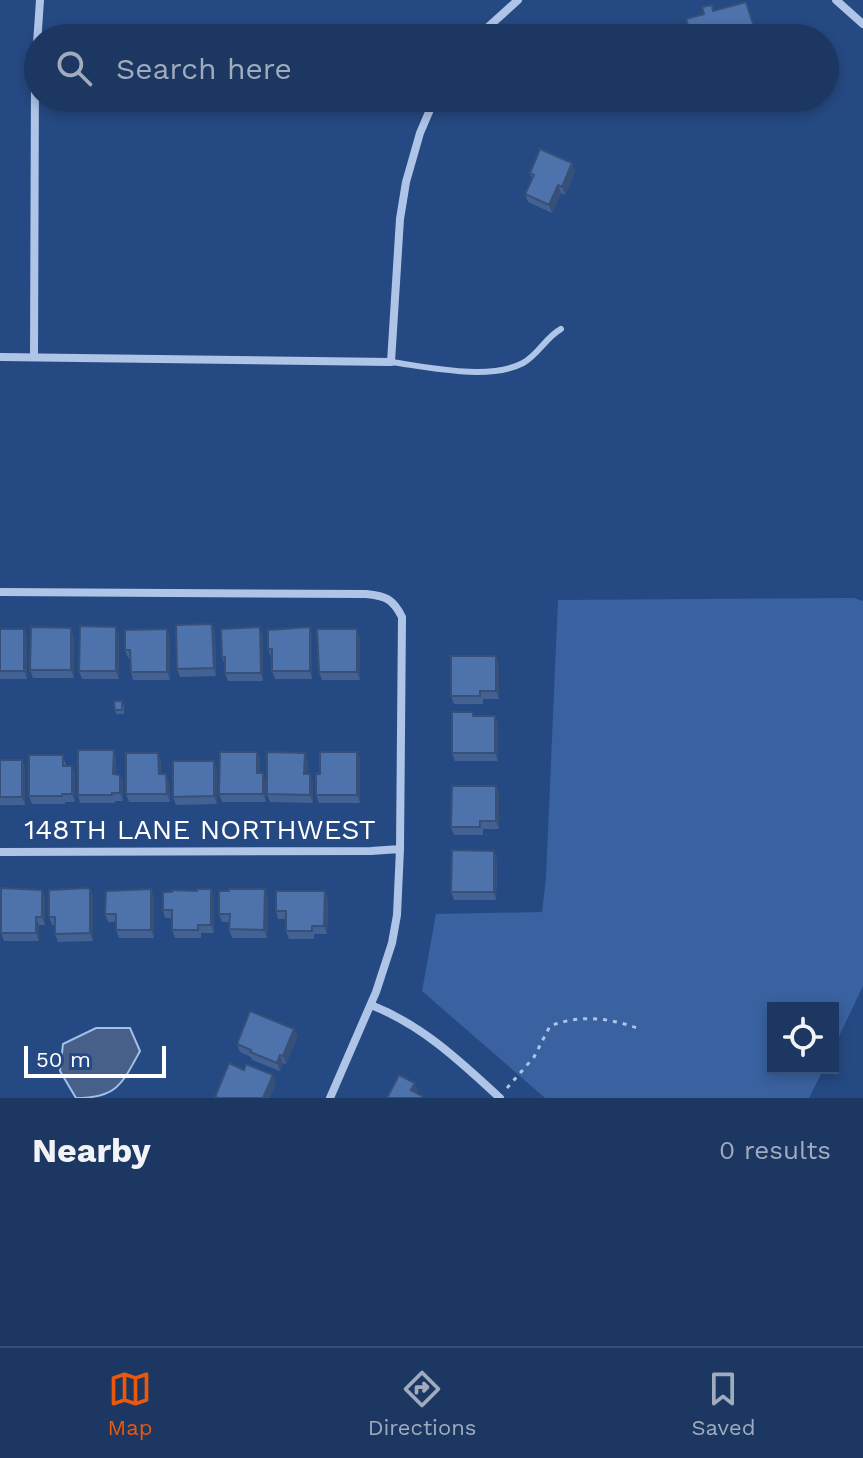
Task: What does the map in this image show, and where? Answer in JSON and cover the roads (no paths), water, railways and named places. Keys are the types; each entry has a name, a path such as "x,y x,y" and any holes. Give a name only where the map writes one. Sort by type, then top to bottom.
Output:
{"street":[{"path":"38,24 40,0"},
{"path":"491,24 518,0"},
{"path":"836,0 863,24"},
{"path":"34,357 35,112"},
{"path":"0,357 391,362 400,219 406,182 429,112"},
{"path":"0,592 366,594 391,600 402,617 397,915 392,943 371,1005 330,1098"},
{"name":"148TH LANE NORTHWEST","path":"0,852 400,849"},
{"path":"371,1005 391,1013 437,1041 500,1097"},
{"path":"484,1098 491,1090"}],"lane":[{"path":"391,362 463,372 507,369 526,362 561,329"}]}
